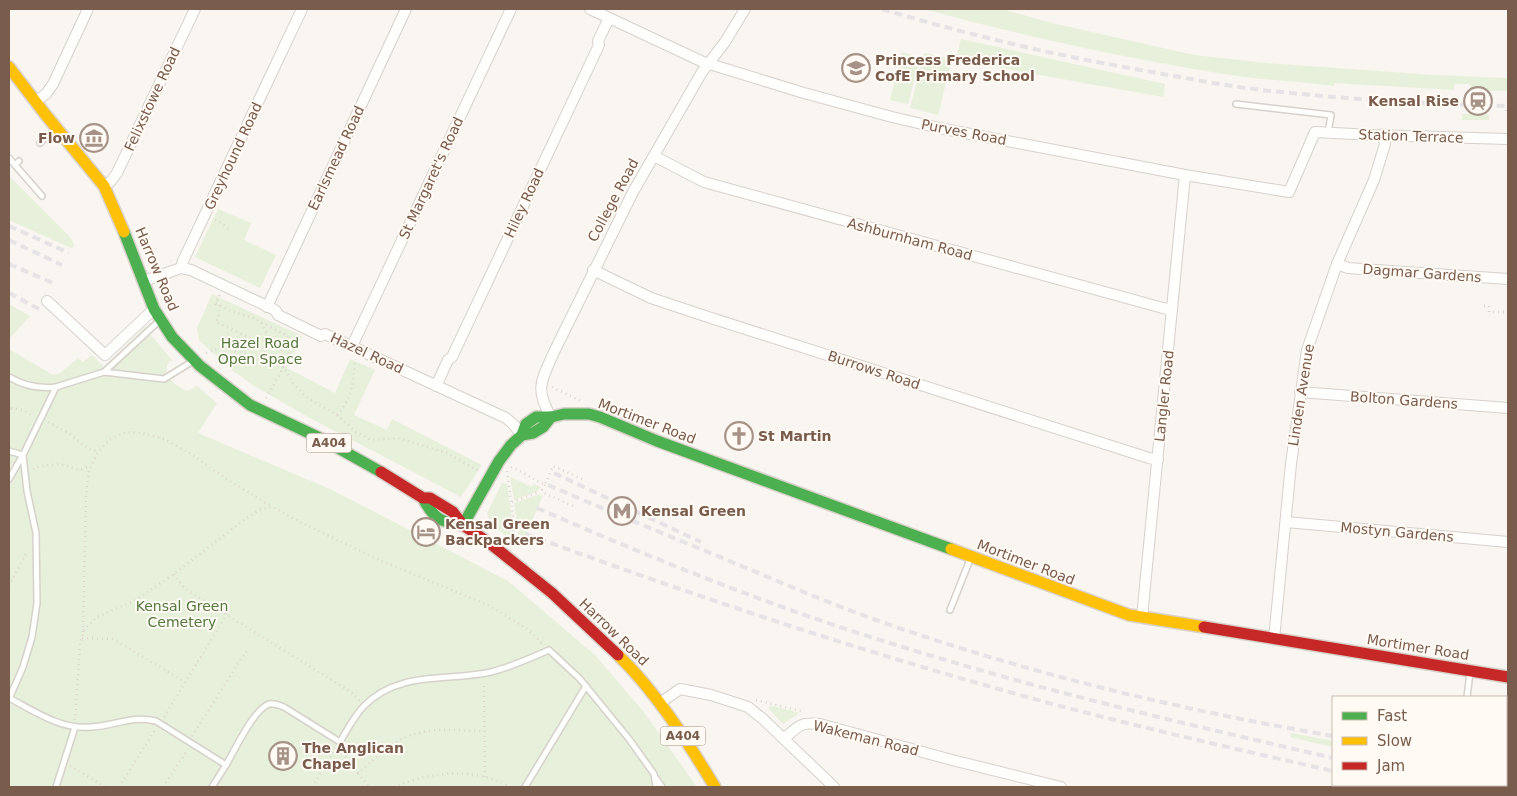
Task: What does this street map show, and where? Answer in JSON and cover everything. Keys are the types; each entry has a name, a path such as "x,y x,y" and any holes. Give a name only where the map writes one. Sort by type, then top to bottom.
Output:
{"main road":[{"name":"Harrow Road","path":"9,67 35,102 104,186 158,314 172,337 195,360 250,405 354,456 423,498 430,513 446,523 463,525 492,545 552,593 626,663 660,703 694,752 715,787"},
{"name":"Mortimer Road","path":"551,417 564,414 589,414 600,417 730,468 1129,615 1508,677"},
{"path":"463,525 499,461 510,445 522,435 526,424 536,417 551,417"}],"street":[{"path":"35,102 46,94 53,84 88,9"},
{"name":"Felixstowe Road","path":"104,186 118,172 195,9"},
{"name":"Greyhound Road","path":"181,268 302,9"},
{"name":"Earlsmead Road","path":"271,309 406,9"},
{"name":"St Margaret's Road","path":"352,346 511,9"},
{"name":"Purves Road","path":"590,9 708,64 892,117 939,128 1289,192 1314,132"},
{"name":"College Road","path":"542,382 554,352 632,192 702,72 725,42 745,9"},
{"name":"Hiley Road","path":"436,386 448,360 452,357 599,45 598,41 608,18"},
{"name":"Station Terrace","path":"1314,132 1508,138"},
{"name":"Linden Avenue","path":"1274,639 1291,464 1307,350 1336,264 1374,180 1385,144 1383,134"},
{"name":"Ashburnham Road","path":"654,156 704,182 1172,310"},
{"name":"Langler Road","path":"1142,617 1185,174"},
{"name":"Dagmar Gardens","path":"1336,264 1348,268 1508,279"},
{"path":"144,281 181,268"},
{"name":"Hazel Road","path":"181,268 191,270 321,336 325,334 506,418 522,435"},
{"name":"Burrows Road","path":"593,270 651,298 708,318 1158,460"},
{"path":"47,301 105,355 158,314"},
{"path":"542,382 541,395 551,417"},
{"name":"Bolton Gardens","path":"1300,392 1508,408"},
{"name":"Mostyn Gardens","path":"1286,522 1508,542"},
{"path":"660,703 680,689 711,695 748,707 834,787"},
{"name":"Wakeman Road","path":"784,739 797,728 807,723 820,724 1061,787"}],"lane":[{"path":"1236,104 1331,115 1328,133"},
{"path":"40,143 57,128"},
{"path":"9,158 17,163 42,196"},
{"path":"104,372 158,314"},
{"path":"9,377 34,388 56,387 104,372 164,379 195,360"},
{"path":"9,479 23,455 56,387"},
{"path":"9,451 23,455"},
{"path":"23,455 27,492 36,532 37,603 32,637 23,667 9,698 52,721 75,727 92,727 132,719 146,719 160,724 226,765"},
{"path":"950,610 971,557"},
{"path":"212,787 255,716 262,708 270,704 284,707 340,742 358,712 384,690 424,679 492,672 549,650 586,686 629,739 662,787"},
{"path":"1467,696 1471,671"},
{"path":"525,787 586,686"},
{"path":"56,787 75,727"},
{"path":"654,774 656,787"}],"path":[{"path":"1506,110 1506,114 1508,114"},
{"path":"214,219 230,230"},
{"path":"261,322 269,337 283,350 288,336 261,322 253,318 230,311 218,304 219,313 216,322 261,343 269,337"},
{"path":"1484,306 1489,306 1489,312 1504,312"},
{"path":"266,398 284,367 296,333"},
{"path":"206,354 214,350 227,348 284,367 293,383 306,397 337,415 356,432 371,440 398,438 447,453 482,472"},
{"path":"337,415 353,388 355,358"},
{"path":"542,382 586,403"},
{"path":"9,414 11,411 10,406 23,410 70,434 87,448 99,452"},
{"path":"82,636 86,494 91,466 99,452 110,439 126,432 142,433 164,439 290,517 379,560 488,605 526,628 549,650"},
{"path":"354,436 356,432"},
{"path":"25,473 40,466 60,464 80,470 91,466"},
{"path":"508,466 526,473 536,481 545,484"},
{"path":"573,506 544,493 542,490 553,466 582,479"},
{"path":"507,470 517,544 515,546"},
{"path":"512,502 539,492"},
{"path":"75,727 80,645 84,630 97,617 134,601 174,574 245,518 261,509 272,507"},
{"path":"9,586 27,552"},
{"path":"174,574 185,588 351,692 365,705"},
{"path":"119,787 227,614"},
{"path":"82,636 113,638 185,682"},
{"path":"163,787 248,650"},
{"path":"484,686 484,777"},
{"path":"748,707 756,700 801,711 807,723"},
{"path":"358,773 394,744 411,735 429,731 483,731"},
{"path":"312,787 340,742"},
{"path":"336,749 342,752 369,787"},
{"path":"64,764 75,768 106,787"},
{"path":"394,787 412,779 436,774 460,773 484,777 510,787"}],"green space":[{"path":"924,9 1002,9 1052,23 1194,55 1266,63 1434,75 1508,78 1508,91 1470,91 1470,84 1454,84 1454,90 1334,83 1334,86 1238,76 1073,46"},
{"path":"961,39 1165,84 1163,97 956,60"},
{"path":"902,52 920,57 908,104 890,100"},
{"path":"924,53 952,59 938,115 910,108"},
{"path":"1462,114 1489,115 1489,120 1462,120"},
{"path":"9,176 68,235 74,246 71,248 9,220"},
{"path":"218,209 251,223 244,240 276,255 260,288 195,257"},
{"name":"Hazel Road Open Space","path":"212,294 302,336 287,368 335,393 350,359 375,370 354,415 387,430 392,419 482,465 461,497 308,417 256,387 233,371 199,340 197,328"},
{"path":"9,304 30,316 9,338"},
{"name":"Kensal Green Cemetery","path":"146,326 172,360 168,365 167,371 170,379 188,391 197,386 217,403 198,433 332,490 508,581 595,655 643,711 697,787 9,787 9,349 53,375 60,373 78,358 83,362 92,355 104,367"},
{"path":"510,477 532,487 534,484 540,487 538,491 514,500"},
{"path":"502,483 507,484 515,539 511,540 491,524 487,513"},
{"path":"540,494 541,496 543,495 523,542 520,542 518,532 520,531 514,503"},
{"path":"769,706 797,712 798,714 783,724 770,710"},
{"path":"1291,733 1332,741 1332,747 1290,737"}],"railway":[{"path":"882,9 947,28 1047,52 1230,86 1366,99 1508,106"},
{"path":"9,226 69,253"},
{"path":"9,240 62,265"},
{"path":"9,264 53,283"},
{"path":"9,293 39,309"},
{"path":"554,473 701,542"},
{"path":"548,485 822,600 955,646 1062,677 1170,704 1332,736"},
{"path":"537,508 720,584 859,633 959,664 1065,693 1332,758"},
{"path":"526,534 640,575 871,652 1117,721 1332,771"},
{"path":"1396,786 1402,787"},
{"path":"1426,786 1431,787"},
{"path":"1454,786 1459,787"},
{"path":"1482,786 1487,787"}],"traffic: fast":[{"path":"124,232 154,309 172,337 200,366 250,405 322,439 381,472"},
{"path":"522,435 526,424 536,417 589,414 657,441 951,549"},
{"path":"463,525 499,461 511,445 522,435 533,433 543,427 551,417"},
{"path":"423,498 430,510 438,518 449,523 463,525"}],"traffic: slow":[{"path":"9,67 104,186 124,232"},
{"path":"951,549 1129,615 1204,627"},
{"path":"618,655 658,701 715,787"}],"traffic: jam":[{"path":"381,472 423,498 430,498 453,512 463,525 492,545 552,593 618,655"},
{"path":"1204,627 1508,677"}],"place":[{"name":"Princess Frederica CofE Primary School","path":"856,68"},
{"name":"Kensal Rise","path":"1478,101"},
{"name":"Flow","path":"94,138"},
{"name":"St Martin","path":"739,436"},
{"name":"Kensal Green","path":"622,511"},
{"name":"Kensal Green Backpackers","path":"426,532"},
{"name":"The Anglican Chapel","path":"283,756"}]}
